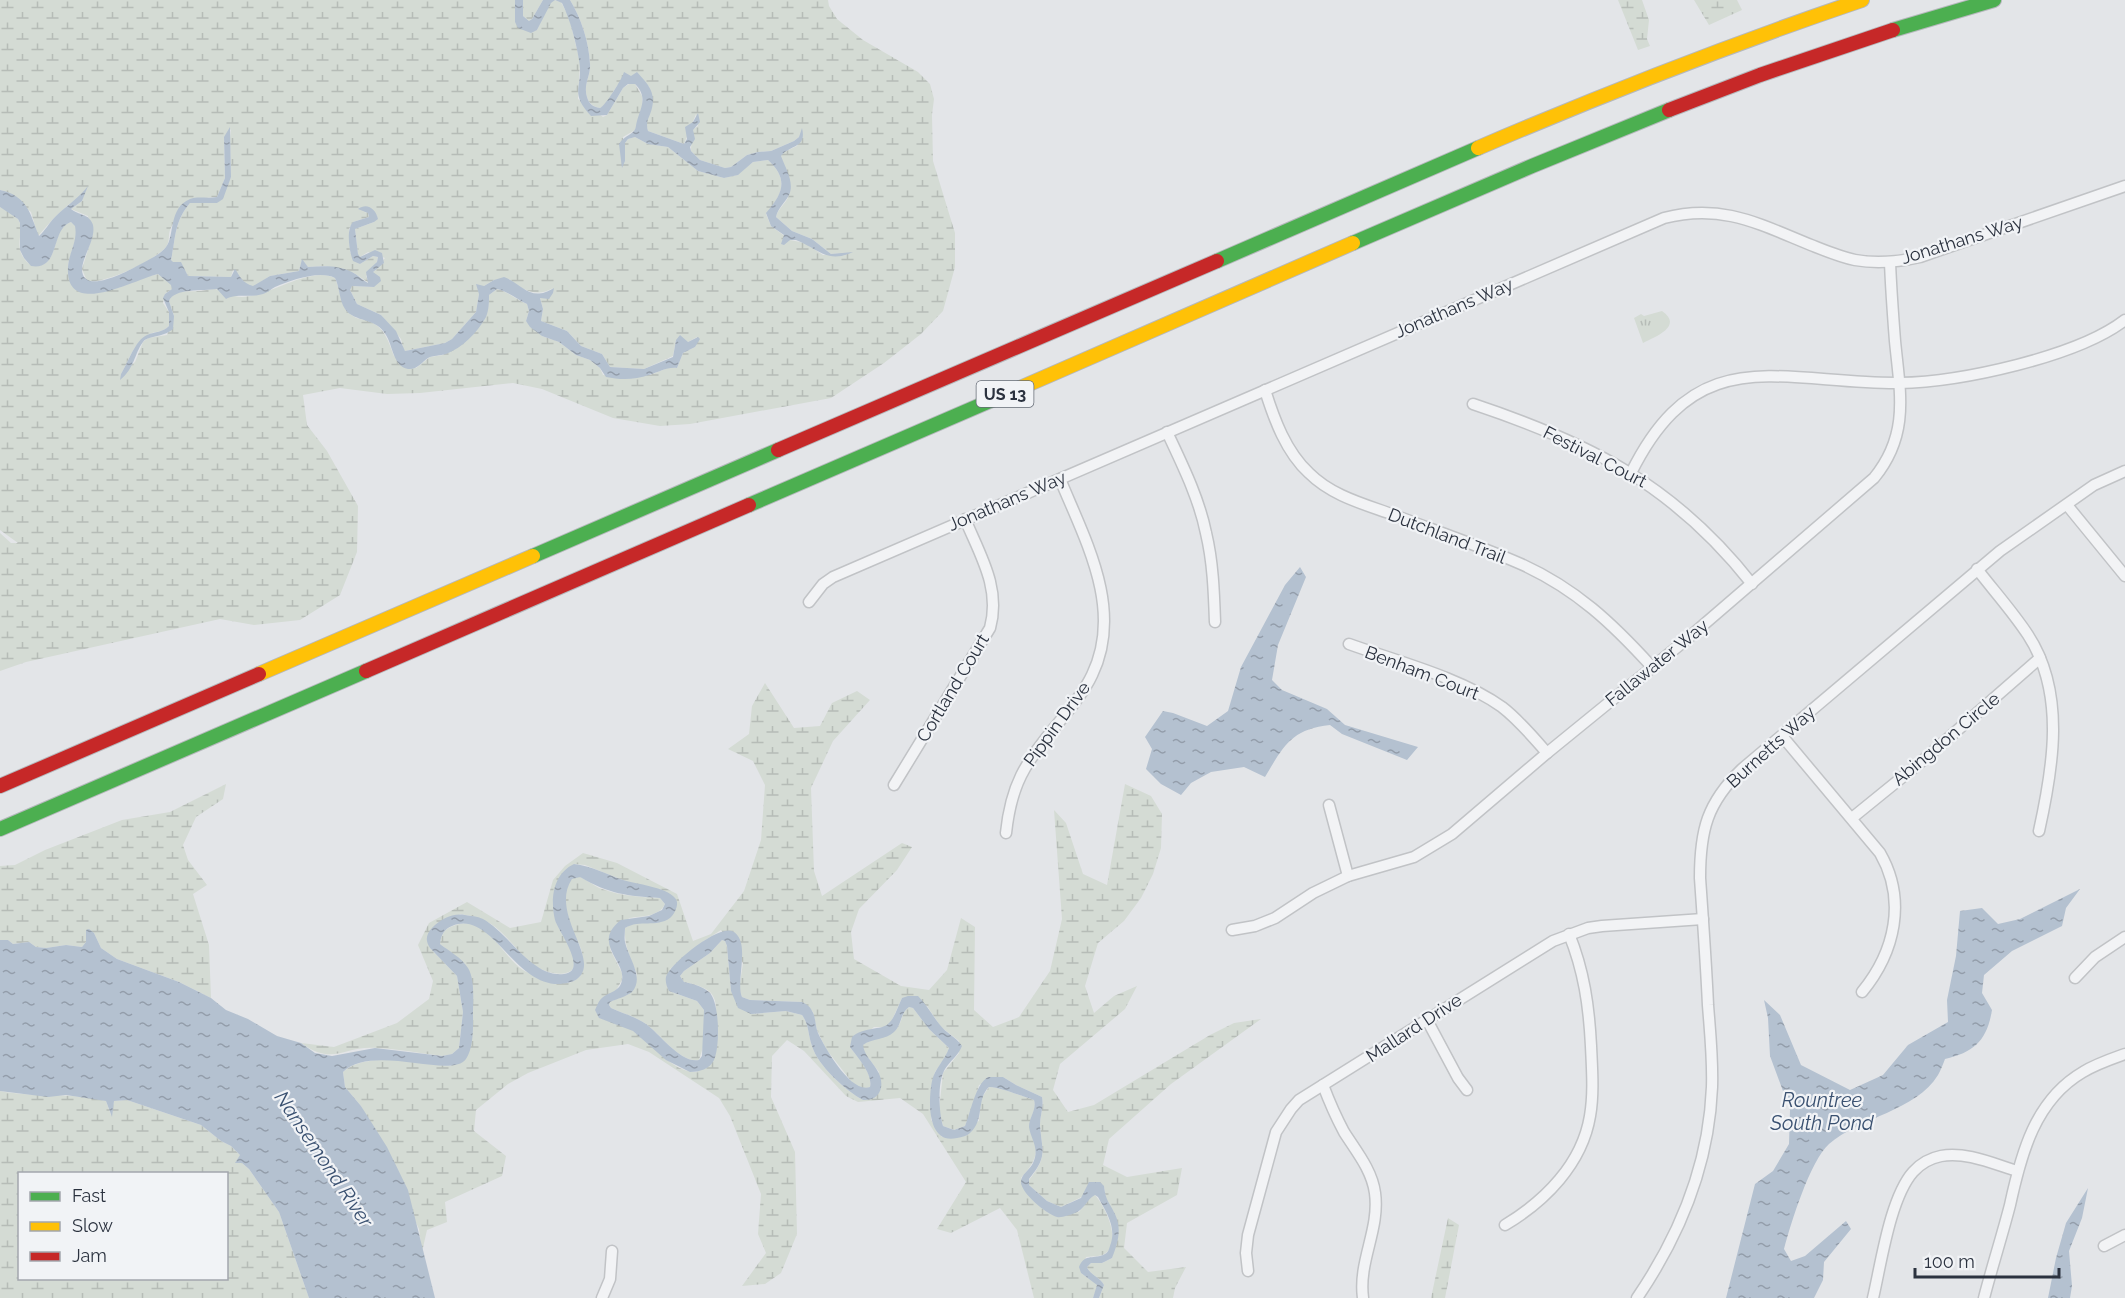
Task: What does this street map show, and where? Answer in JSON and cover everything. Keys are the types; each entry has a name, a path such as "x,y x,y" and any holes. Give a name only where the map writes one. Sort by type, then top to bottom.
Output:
{"highway":[{"name":"US 13","path":"5,784 1590,100 1750,38 1862,0"},
{"name":"US 13","path":"0,829 1532,165 1663,111 1828,50 1994,0"}],"street":[{"name":"Jonathans Way","path":"808,602 823,584 833,577 1652,222 1681,214 1708,212 1728,214 1837,255 1862,261 1890,262 1920,258 2125,186"},
{"name":"Fallawater Way","path":"1232,930 1255,926 1275,918 1313,893 1348,876 1414,857 1452,834 1752,584 1874,478 1895,444 1900,426 1901,402 1890,262"},
{"path":"1631,473 1649,440 1676,409 1707,387 1726,380 1758,376 1899,383 1969,375 2044,357 2103,334 2125,320"},
{"name":"Dutchland Trail","path":"1265,390 1284,437 1297,460 1319,482 1346,498 1488,550 1549,579 1606,618 1653,667"},
{"name":"Festival Court","path":"1473,404 1519,419 1631,473 1666,497 1710,534 1752,584"},
{"path":"1167,432 1183,467 1206,532 1212,567 1215,622"},
{"name":"Burnetts Way","path":"1637,1298 1665,1254 1688,1204 1698,1173 1710,1113 1712,1062 1700,849 1707,817 1718,797 1737,775 1977,569 2094,485 2125,471"},
{"name":"Pippin Drive","path":"1006,833 1012,797 1026,764 1085,685 1098,661 1105,628 1102,590 1060,479"},
{"path":"2067,505 2125,576"},
{"name":"Cortland Court","path":"894,785 990,628 994,603 993,590 965,519"},
{"path":"1977,569 2028,635 2047,677 2053,710 2050,774 2039,831"},
{"name":"Benham Court","path":"1349,644 1476,692 1510,715 1547,753"},
{"name":"Abingdon Circle","path":"1852,818 2040,658"},
{"path":"1782,736 1852,818 1885,862 1890,874 1894,909 1893,934 1886,958 1863,992"},
{"path":"1329,805 1348,876"},
{"name":"Mallard Drive","path":"1248,1271 1246,1253 1248,1235 1276,1132 1290,1109 1299,1100 1538,948 1569,934 1602,926 1703,919"},
{"path":"1505,1225 1530,1208 1560,1179 1579,1150 1590,1116 1593,1095 1588,998 1578,955 1569,934"},
{"path":"2074,978 2095,957 2125,937"},
{"path":"1427,1020 1458,1078 1467,1090"},
{"path":"1984,1298 2017,1171 2032,1130 2042,1111 2052,1097 2081,1073 2125,1054"},
{"path":"1323,1086 1344,1131 1368,1172 1375,1195 1372,1231 1362,1274 1364,1298"},
{"path":"1873,1298 1891,1220 1912,1172 1930,1160 1950,1155 1973,1158 2017,1171"},
{"path":"2104,1246 2125,1235"},
{"path":"602,1298 610,1279 612,1251"}],"green space":[{"path":"0,0 515,0 515,22 537,30 550,3 554,0 561,2 569,17 580,62 578,99 603,117 607,115 623,88 629,84 635,84 642,96 643,107 635,130 623,137 625,161 625,143 628,139 635,137 648,144 668,147 698,171 724,178 737,175 753,162 768,160 775,167 781,180 780,193 766,214 771,226 790,240 805,243 823,255 851,252 831,254 812,239 792,231 776,217 788,198 790,190 788,175 780,156 797,146 801,129 799,137 794,141 771,151 747,155 731,167 725,168 700,160 691,151 692,130 698,126 696,114 684,144 648,131 646,123 652,107 649,86 622,81 604,106 600,108 594,106 589,102 586,93 590,68 586,39 581,22 570,0 828,0 837,19 863,40 918,72 930,84 934,99 933,161 955,233 955,267 943,311 921,334 884,363 831,398 690,424 660,426 613,418 542,389 513,383 420,393 387,394 340,388 303,395 307,425 327,451 358,506 357,552 340,595 300,620 254,625 220,619 26,662 0,671 0,533 11,543 18,543 0,530 0,207 19,221 20,251 27,262 33,266 44,264 49,260 61,229 65,225 71,222 76,226 77,234 68,264 72,284 118,288 158,274 172,285 172,289 165,294 163,303 169,312 169,326 143,338 121,374 135,362 143,342 148,338 167,335 174,316 169,301 177,292 215,289 235,296 253,296 314,275 335,278 343,303 349,312 380,328 394,356 416,368 430,357 443,355 488,309 489,295 497,289 527,304 529,311 526,321 542,336 559,342 576,355 590,360 600,368 603,375 650,375 670,367 677,368 683,353 695,347 697,337 688,342 676,340 673,356 644,369 610,367 602,354 581,346 567,331 541,321 543,309 540,298 553,288 541,292 530,291 509,279 494,280 484,286 479,294 476,312 452,339 445,343 405,351 401,339 381,315 357,304 350,290 351,286 374,287 373,272 385,258 368,252 360,257 358,255 355,229 374,222 377,215 360,211 368,213 369,217 353,222 349,229 350,252 360,264 373,256 378,257 377,262 366,276 369,283 354,273 326,266 308,267 302,260 299,271 270,276 253,287 247,285 233,270 231,277 188,276 181,263 171,260 178,223 190,203 217,203 231,177 231,129 224,138 225,178 217,197 191,199 172,226 166,247 152,258 105,279 87,281 82,269 92,237 88,216 71,209 82,201 86,189 38,236 31,212 7,192 0,190"},
{"path":"523,0 543,0 529,21 523,16"},
{"path":"1618,0 1642,0 1649,20 1647,39 1650,46 1638,50"},
{"path":"1694,0 1737,0 1742,10 1709,25"},
{"path":"1662,311 1668,316 1669,326 1643,343 1634,318 1641,314 1644,316"},
{"path":"765,683 794,728 820,726 832,703 857,691 870,700 833,741 811,788 814,871 822,896 902,843 912,847 897,870 859,909 851,932 854,959 901,986 929,990 947,970 961,918 975,927 974,1010 993,1027 1019,1017 1050,971 1062,919 1054,810 1066,823 1083,874 1107,885 1125,784 1151,796 1162,814 1161,848 1153,874 1141,898 1124,921 1098,943 1085,986 1094,1013 1114,996 1137,986 1125,1009 1060,1064 1053,1090 1068,1112 1094,1105 1210,1035 1234,1023 1261,1019 1171,1084 1109,1139 1103,1165 1127,1177 1182,1168 1177,1195 1127,1223 1124,1248 1148,1272 1186,1267 1175,1288 1173,1298 1099,1298 1104,1285 1087,1267 1091,1263 1102,1263 1112,1258 1115,1214 1106,1200 1104,1186 1061,1207 1047,1201 1029,1185 1029,1180 1039,1165 1042,1154 1040,1125 1042,1097 1003,1077 979,1085 965,1126 954,1130 943,1126 939,1110 943,1073 959,1053 959,1041 941,1027 927,1006 902,998 887,1027 874,1027 850,1047 869,1076 870,1087 864,1089 851,1081 826,1049 817,1030 813,1012 802,1002 750,1000 742,997 739,989 743,963 721,930 670,969 669,991 697,1001 704,1010 704,1044 699,1060 692,1060 678,1053 646,1024 611,1008 610,1002 631,992 637,974 627,946 625,928 633,923 657,923 677,902 585,865 574,864 555,920 573,954 574,966 571,971 560,974 540,969 491,924 480,918 460,914 430,948 457,976 463,1012 459,1048 452,1054 442,1056 393,1049 365,1048 331,1054 313,1050 301,1043 334,1047 397,1023 429,999 433,981 418,945 429,923 467,902 510,928 541,922 553,880 565,866 583,853 617,863 677,894 693,941 711,934 744,891 761,840 765,785 753,761 728,749 749,734 752,706"},
{"path":"226,784 223,799 196,817 183,845 188,860 207,885 193,894 209,945 211,998 179,982 117,959 101,948 94,933 86,931 86,942 82,947 66,945 46,948 36,947 29,942 13,944 8,940 0,940 0,866 15,865 45,850 122,820 170,812"},
{"path":"576,876 599,888 631,896 660,898 665,904 654,914 629,918 610,949 622,973 622,980 600,1018 635,1032 679,1068 697,1072 713,1031 716,1009 715,1000 710,992 684,982 680,976 710,953 722,940 727,946 731,991 751,1014 786,1011 802,1015 815,1054 820,1061 841,1084 863,1100 879,1072 863,1051 863,1045 893,1032 909,1007 913,1008 929,1029 949,1048 935,1072 931,1095 931,1120 942,1137 979,1121 981,1099 989,1087 1034,1100 1035,1106 1030,1129 1036,1144 1035,1155 1032,1164 1021,1178 1049,1213 1079,1212 1091,1196 1095,1195 1110,1224 1111,1248 1099,1256 1086,1257 1081,1273 1098,1285 1093,1298 1034,1298 1017,1230 1000,1208 951,1233 937,1229 966,1182 923,1114 900,1098 858,1102 846,1096 804,1051 787,1040 772,1056 771,1097 795,1152 797,1234 781,1273 765,1284 742,1286 766,1253 758,1234 761,1194 730,1116 719,1098 649,1052 628,1044 586,1050 528,1073 508,1084 476,1110 474,1131 506,1156 502,1176 445,1202 447,1222 427,1230 422,1252 419,1229 361,1106 345,1087 343,1072 365,1062 379,1060 450,1066 469,1052 473,1012 465,964 440,944 443,933 453,926 465,923 484,930 515,964 526,972 565,983 578,978 582,952 569,924 566,902 568,884"},
{"path":"0,1091 93,1098 106,1101 111,1115 114,1101 127,1100 201,1125 240,1155 242,1163 249,1169 279,1212 309,1298 0,1298"},
{"path":"1448,1218 1459,1225 1445,1298 1431,1298"}],"water":[{"path":"515,0 523,0 523,16 529,21 543,0 555,0 551,3 537,30 531,33 518,28 515,22"},
{"path":"555,0 570,0 581,22 590,64 586,93 593,106 600,108 603,106 614,92 624,72 631,76 637,72 647,84 653,97 647,122 648,131 684,144 687,139 685,127 693,122 698,113 700,122 693,130 695,139 690,147 691,151 700,160 725,168 731,167 747,155 771,151 794,141 799,137 802,128 803,135 800,143 781,156 789,175 791,190 776,217 792,231 812,239 831,254 853,252 830,256 796,240 781,244 784,235 771,226 766,213 780,193 781,186 779,174 768,160 753,162 738,175 724,178 698,171 668,147 648,144 635,137 628,139 625,143 625,161 622,168 619,144 635,129 642,102 641,93 635,84 628,84 623,88 607,115 591,116 578,95 579,60 570,23 562,3"},
{"path":"230,127 231,177 223,199 217,203 190,203 176,230 171,260 181,262 188,276 231,277 235,269 244,281 253,286 270,276 299,271 302,259 308,267 341,268 354,273 368,283 366,272 377,262 378,257 373,256 360,264 353,261 350,252 349,230 353,222 369,217 368,213 358,209 368,206 378,219 355,229 358,254 360,257 375,250 382,253 384,263 373,272 380,277 381,281 374,287 352,286 350,290 357,304 381,315 396,331 405,351 445,343 452,339 476,312 479,294 476,284 484,286 504,277 533,293 539,294 554,288 549,299 540,298 543,309 541,321 567,331 581,346 602,354 610,367 644,369 673,357 676,340 680,335 688,342 698,337 700,339 695,347 683,353 677,368 633,379 606,377 590,360 576,355 559,342 542,336 530,327 526,321 529,311 527,304 497,289 489,295 486,317 469,339 444,355 430,357 417,367 408,369 396,360 382,329 354,316 345,309 335,278 314,275 275,287 258,295 234,296 226,299 217,289 177,294 169,301 174,316 173,329 145,340 129,371 120,380 139,342 147,335 169,326 169,312 163,298 172,289 171,285 158,274 103,292 89,294 78,291 70,283 68,267 75,237 75,226 71,222 64,226 47,262 40,266 31,266 20,250 18,219 0,207 0,190 22,201 30,213 39,236 55,217 88,186 82,201 71,209 87,217 93,225 93,236 82,269 84,277 89,281 106,279 133,268 163,250 169,242 175,215 183,203 193,198 217,197 225,178 224,137"},
{"path":"1300,567 1306,577 1278,645 1272,680 1282,690 1327,709 1345,725 1418,747 1407,760 1342,734 1330,725 1317,727 1297,735 1283,748 1265,777 1244,767 1211,772 1191,783 1181,795 1161,784 1146,769 1152,749 1145,737 1163,711 1207,726 1228,711 1241,667 1285,585"},
{"name":"Nansemond River","path":"574,864 665,891 675,898 677,905 675,911 665,921 636,924 625,928 625,942 635,967 636,986 632,992 610,1002 609,1005 646,1024 685,1057 699,1060 702,1056 704,1010 697,1001 669,991 666,977 676,963 706,939 725,931 732,931 741,943 740,990 742,997 750,1000 802,1002 808,1005 826,1049 855,1084 870,1087 864,1066 850,1047 852,1037 861,1032 885,1026 893,1019 902,998 918,996 942,1028 962,1046 942,1075 940,1113 943,1126 954,1130 965,1126 977,1092 988,1077 1003,1077 1042,1097 1040,1125 1042,1154 1039,1165 1029,1179 1029,1185 1047,1201 1061,1207 1081,1198 1089,1182 1100,1182 1104,1186 1117,1220 1118,1236 1112,1258 1102,1263 1091,1263 1087,1267 1104,1285 1099,1298 1093,1298 1097,1285 1081,1273 1079,1267 1083,1260 1106,1253 1111,1243 1111,1225 1098,1197 1095,1195 1092,1197 1078,1212 1057,1217 1035,1202 1022,1187 1021,1179 1033,1163 1036,1153 1029,1127 1034,1100 989,1087 983,1097 975,1128 970,1133 957,1138 940,1135 935,1128 930,1110 931,1089 933,1076 949,1048 929,1029 913,1008 909,1007 894,1032 863,1045 880,1075 881,1086 878,1095 869,1100 863,1100 841,1084 820,1061 815,1054 802,1015 786,1011 751,1014 738,1008 731,991 727,946 722,940 710,953 680,976 684,982 709,992 713,997 717,1014 718,1035 714,1060 704,1069 690,1072 666,1060 633,1031 599,1018 595,1010 601,999 617,989 622,980 622,973 609,944 609,936 613,928 621,920 649,916 662,910 665,904 660,898 618,893 580,877 572,879 567,892 566,905 583,956 584,966 577,979 560,984 544,981 529,973 479,928 466,924 452,926 443,933 440,944 465,964 473,984 472,1037 466,1059 458,1064 445,1066 373,1061 356,1064 343,1072 345,1087 361,1106 387,1147 408,1190 435,1298 309,1298 279,1212 249,1169 242,1163 235,1163 240,1155 201,1125 127,1100 114,1101 112,1117 106,1101 66,1095 48,1097 0,1091 0,940 8,940 13,944 29,942 36,947 46,948 66,945 82,947 86,942 86,930 89,929 94,933 101,948 117,959 179,982 211,998 226,1010 248,1019 277,1036 301,1043 315,1053 332,1056 375,1048 442,1056 452,1054 459,1048 463,1012 457,976 430,948 427,935 432,928 447,917 460,915 478,917 493,926 531,962 542,969 564,974 571,971 574,966 573,958 555,920 553,896 561,874"},
{"name":"Rountree South Pond","path":"2080,889 2066,908 2062,926 2012,951 1984,975 1982,993 1992,1010 1987,1029 1978,1043 1964,1053 1945,1059 1938,1075 1916,1097 1842,1135 1822,1152 1802,1193 1784,1249 1791,1261 1805,1256 1846,1221 1851,1229 1824,1262 1823,1280 1814,1298 1726,1298 1755,1184 1773,1171 1789,1144 1790,1110 1770,1056 1768,1018 1764,1000 1780,1015 1801,1065 1850,1090 1883,1075 1908,1045 1948,1022 1947,1000 1956,956 1960,911 1982,908 1998,924 2020,919"},
{"path":"2088,1188 2082,1218 2069,1251 2072,1286 2070,1298 2048,1298 2066,1223"}],"traffic: fast":[{"path":"1893,30 1994,0"},
{"path":"1353,243 1669,110"},
{"path":"1217,261 1478,148"},
{"path":"749,505 1020,388"},
{"path":"533,556 778,450"},
{"path":"0,829 366,671"}],"traffic: slow":[{"path":"1478,148 1668,70 1862,0"},
{"path":"1020,388 1353,243"},
{"path":"259,674 533,556"}],"traffic: jam":[{"path":"1669,110 1760,75 1893,30"},
{"path":"778,450 1217,261"},
{"path":"366,671 749,505"},
{"path":"0,786 259,674"}]}
